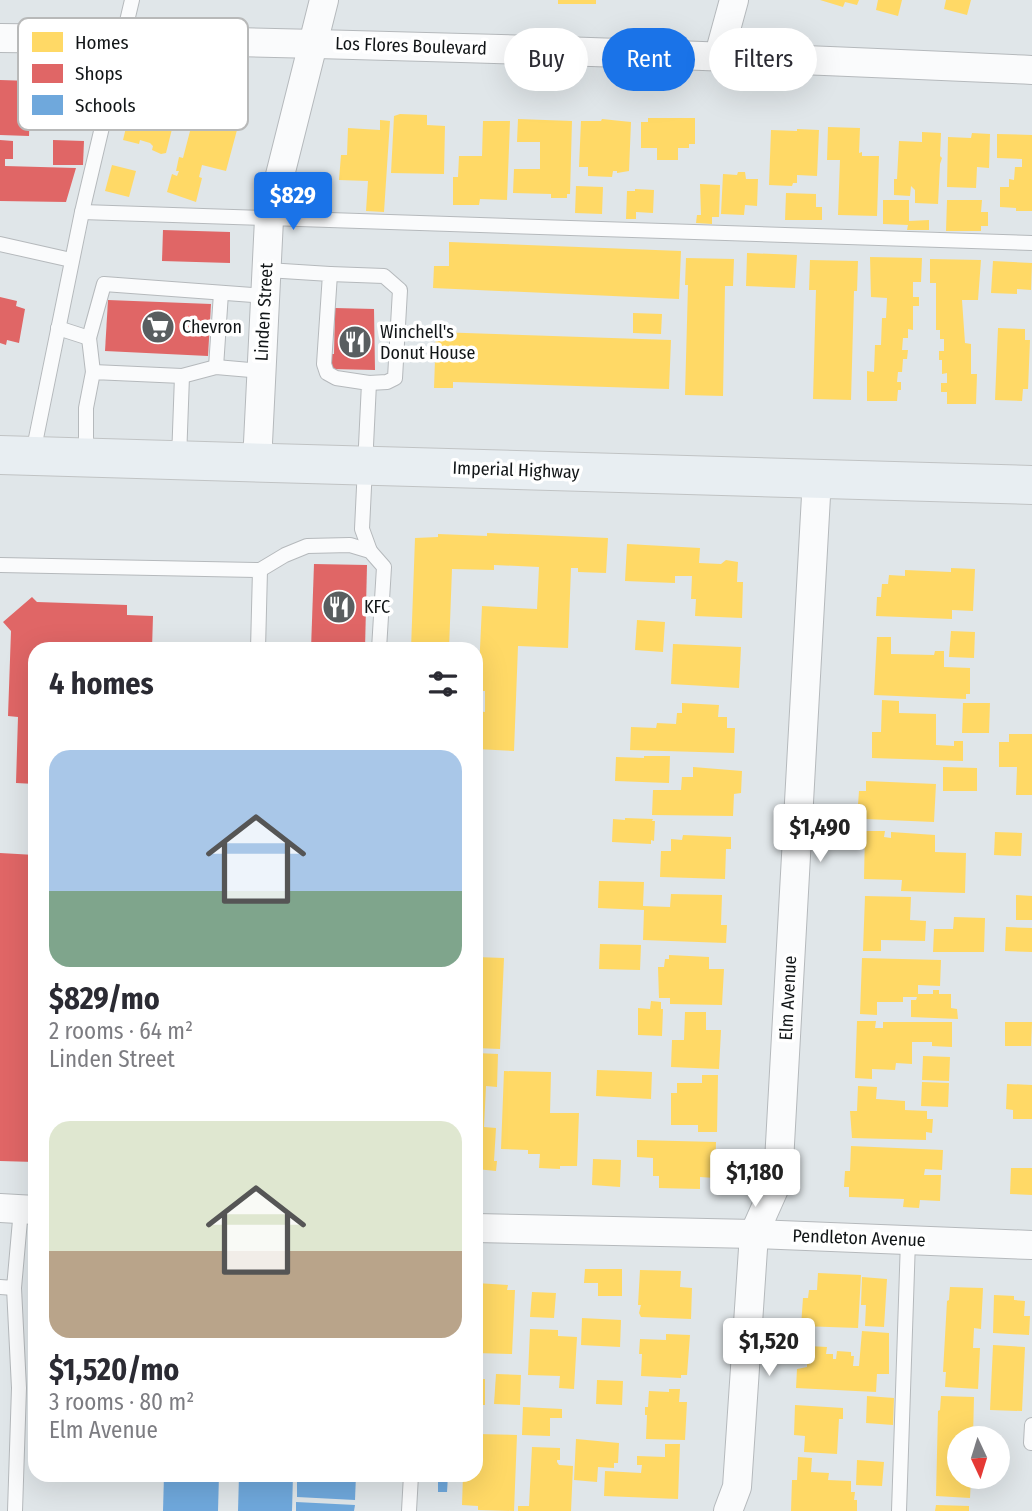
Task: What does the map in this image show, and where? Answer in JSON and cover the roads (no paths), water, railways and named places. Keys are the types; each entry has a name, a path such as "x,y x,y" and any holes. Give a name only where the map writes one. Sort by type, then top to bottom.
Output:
{"main road":[{"name":"Imperial Highway","path":"16,456 1032,485"}],"street":[{"name":"Linden Street","path":"257,463 269,219 324,0"},
{"path":"726,28 734,0"},
{"name":"Los Flores Boulevard","path":"0,37 18,37"},
{"name":"Los Flores Boulevard","path":"248,42 709,55"},
{"name":"Los Flores Boulevard","path":"817,60 1032,70"},
{"name":"Elm Avenue","path":"728,1511 737,1486 754,1234 778,1180 817,478"},
{"name":"Pendleton Avenue","path":"483,1228 754,1234 1032,1245"}],"lane":[{"path":"127,18 132,0"},
{"path":"16,456 58,328 100,130"},
{"path":"82,212 1032,243"},
{"path":"0,244 71,260"},
{"path":"86,458 86,408 93,372 89,338 104,284 221,293 266,283 330,274 384,276 400,290 395,378 387,382 369,383 336,379 327,373 324,364 330,274"},
{"path":"216,368 221,293"},
{"path":"58,328 89,338"},
{"path":"93,372 182,376 216,368 261,371"},
{"path":"179,460 182,376"},
{"path":"369,383 362,529 370,551 384,567 379,642"},
{"path":"0,565 260,570 307,546 350,545 370,551"},
{"path":"258,642 260,570"},
{"path":"15,1511 19,1388 7,1287 19,1209"},
{"path":"899,1511 908,1240"},
{"path":"1031,1443 1032,1425"},
{"path":"409,1511 411,1482"}],"place":[{"name":"Chevron","path":"158,327"},
{"name":"Winchell's Donut House","path":"355,342"},
{"name":"KFC","path":"339,607"}]}
